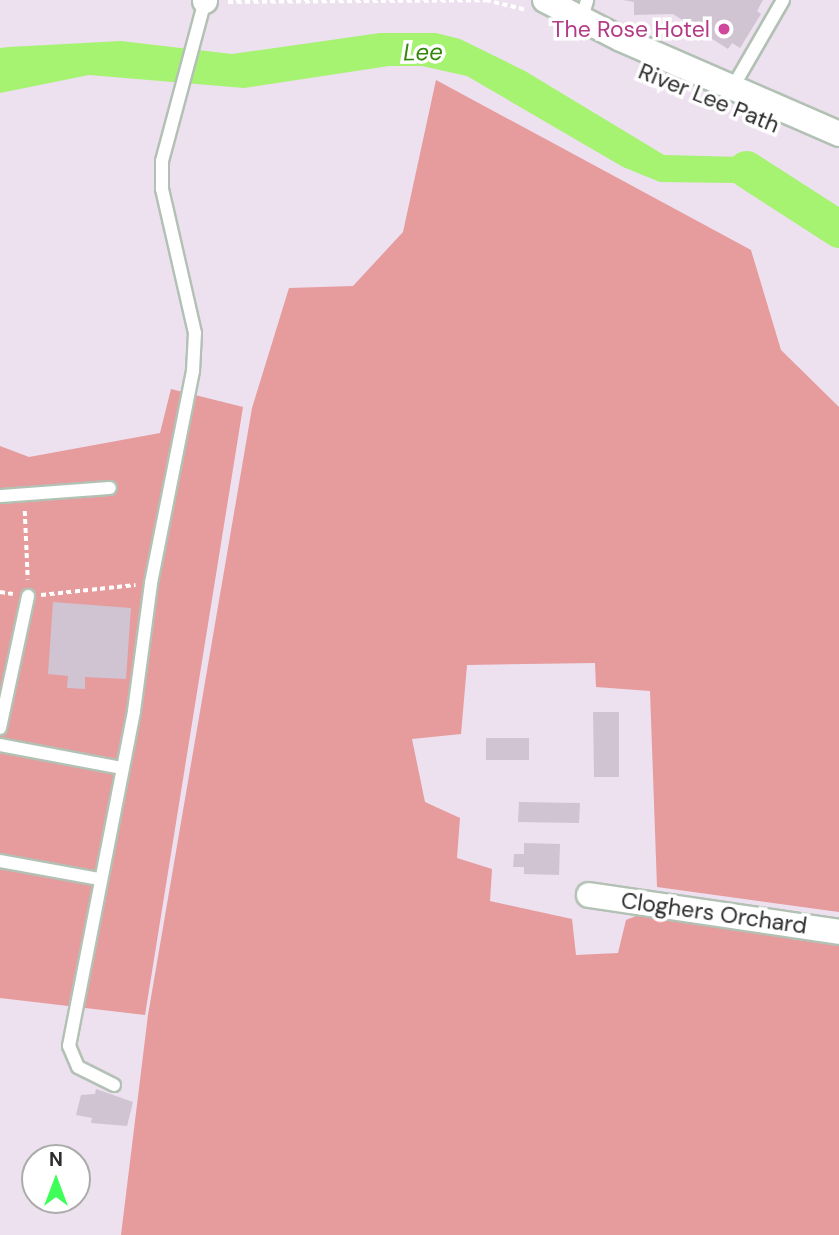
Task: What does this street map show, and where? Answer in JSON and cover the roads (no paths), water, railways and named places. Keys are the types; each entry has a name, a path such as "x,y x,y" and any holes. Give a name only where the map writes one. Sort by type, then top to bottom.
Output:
{"street":[{"path":"542,6 585,9 621,39 733,85 839,134"},
{"name":"Cloghers Orchard","path":"589,895 839,932"}],"lane":[{"path":"733,85 783,0"},
{"path":"114,1085 78,1067 69,1046 122,768 150,583 194,358 195,333 162,189 167,139 197,37 212,1"},
{"path":"0,496 25,497 110,488"},
{"path":"0,728 28,596"},
{"path":"0,744 122,768"},
{"path":"0,861 99,879"}],"water":[{"path":"380,33 436,33 460,39 525,71 664,155 744,157 797,183 777,210 765,196 736,183 660,182 623,167 467,76 422,66 389,66 244,88 89,75 0,93 0,48 121,41 232,54"}],"waterway":[{"name":"Lee","path":"746,169 839,229"}],"place":[{"name":"The Rose Hotel","path":"724,29"}]}
